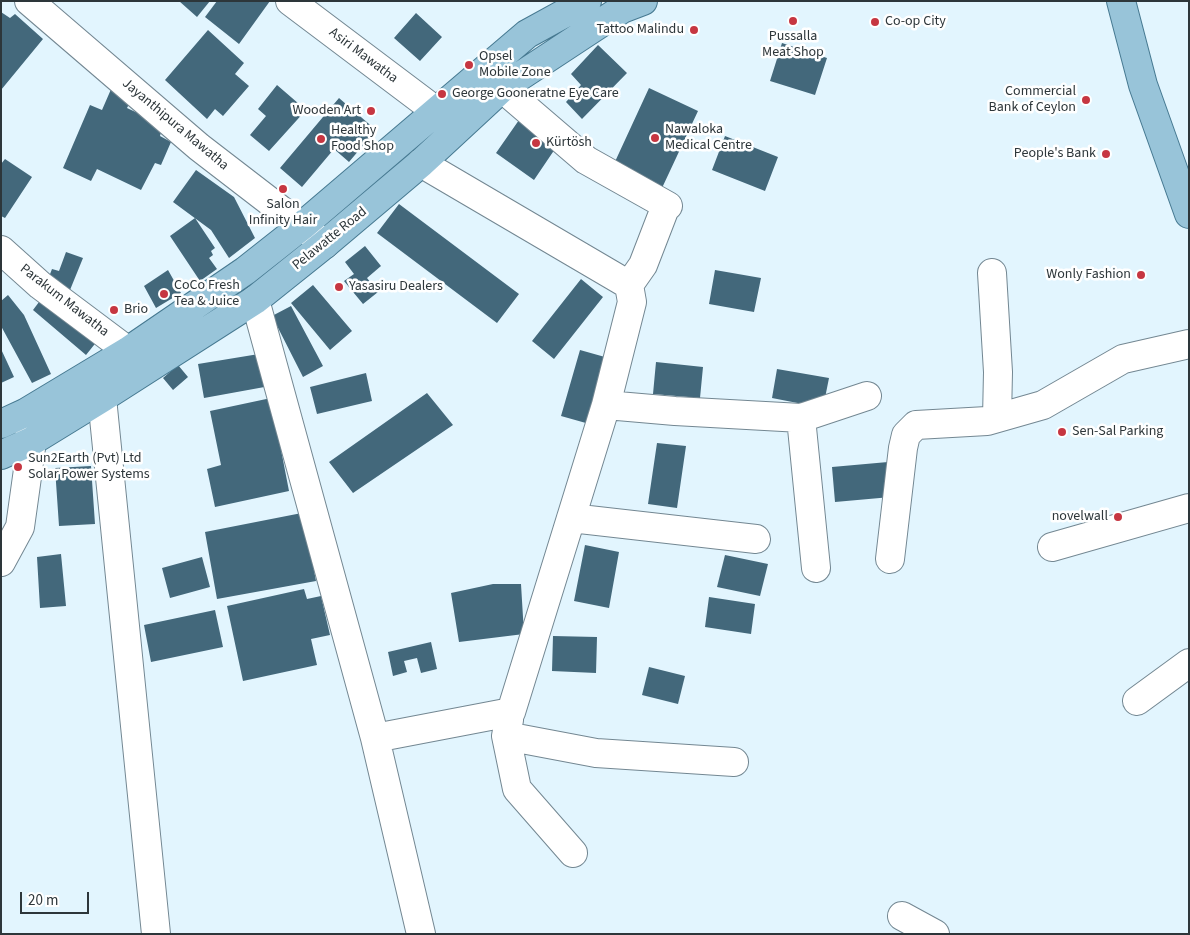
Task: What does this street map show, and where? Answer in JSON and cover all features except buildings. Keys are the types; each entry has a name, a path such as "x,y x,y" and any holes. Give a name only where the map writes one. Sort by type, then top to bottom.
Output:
{"main road":[{"name":"Pelawatte Road","path":"13,418 128,351 245,271 302,226 527,34 587,1"},
{"name":"Pelawatte Road","path":"1,455 32,440 102,398 255,300 326,244 421,163 502,88 622,9 643,1"},
{"path":"1120,3 1142,84 1189,214"}],"street":[{"name":"Jayanthipura Mawatha","path":"29,1 200,147 326,244"},
{"name":"Asiri Mawatha","path":"290,1 436,111"},
{"path":"502,88 586,160 668,206 665,208 643,265 629,285 632,302 606,405 508,724 517,789 573,853"},
{"path":"421,163 629,285"},
{"name":"Parakum Mawatha","path":"1,250 40,285 128,351"},
{"path":"992,273 998,372 997,418"},
{"path":"255,300 375,738 421,934"},
{"path":"890,559 903,448 906,434 916,425 987,421 1043,405 1123,359 1189,344"},
{"path":"606,405 802,418 867,396"},
{"path":"102,398 156,934"},
{"path":"1,562 20,527 32,440 13,418"},
{"path":"802,418 816,568"},
{"path":"1052,547 1189,508"},
{"path":"571,518 756,539"},
{"path":"1137,702 1189,663"},
{"path":"375,738 508,724 596,753 734,762"},
{"path":"902,916 935,934"}],"place":[{"name":"Pussalla Meat Shop","path":"793,21"},
{"name":"Co-op City","path":"875,22"},
{"name":"Tattoo Malindu","path":"694,30"},
{"name":"Opsel Mobile Zone","path":"469,65"},
{"name":"George Gooneratne Eye Care","path":"442,94"},
{"name":"Commercial Bank of Ceylon","path":"1086,100"},
{"name":"Wooden Art","path":"371,111"},
{"name":"Nawaloka Medical Centre","path":"655,138"},
{"name":"Healthy Food Shop","path":"321,139"},
{"name":"Kürtösh","path":"536,143"},
{"name":"People's Bank","path":"1106,154"},
{"name":"Salon Infinity Hair","path":"283,189"},
{"name":"Wonly Fashion","path":"1141,275"},
{"name":"Yasasiru Dealers","path":"339,287"},
{"name":"CoCo Fresh Tea & Juice","path":"164,294"},
{"name":"Brio","path":"114,310"},
{"name":"Sen-Sal Parking","path":"1062,432"},
{"name":"Sun2Earth (Pvt) Ltd Solar Power Systems","path":"18,467"},
{"name":"novelwall","path":"1118,517"}]}
